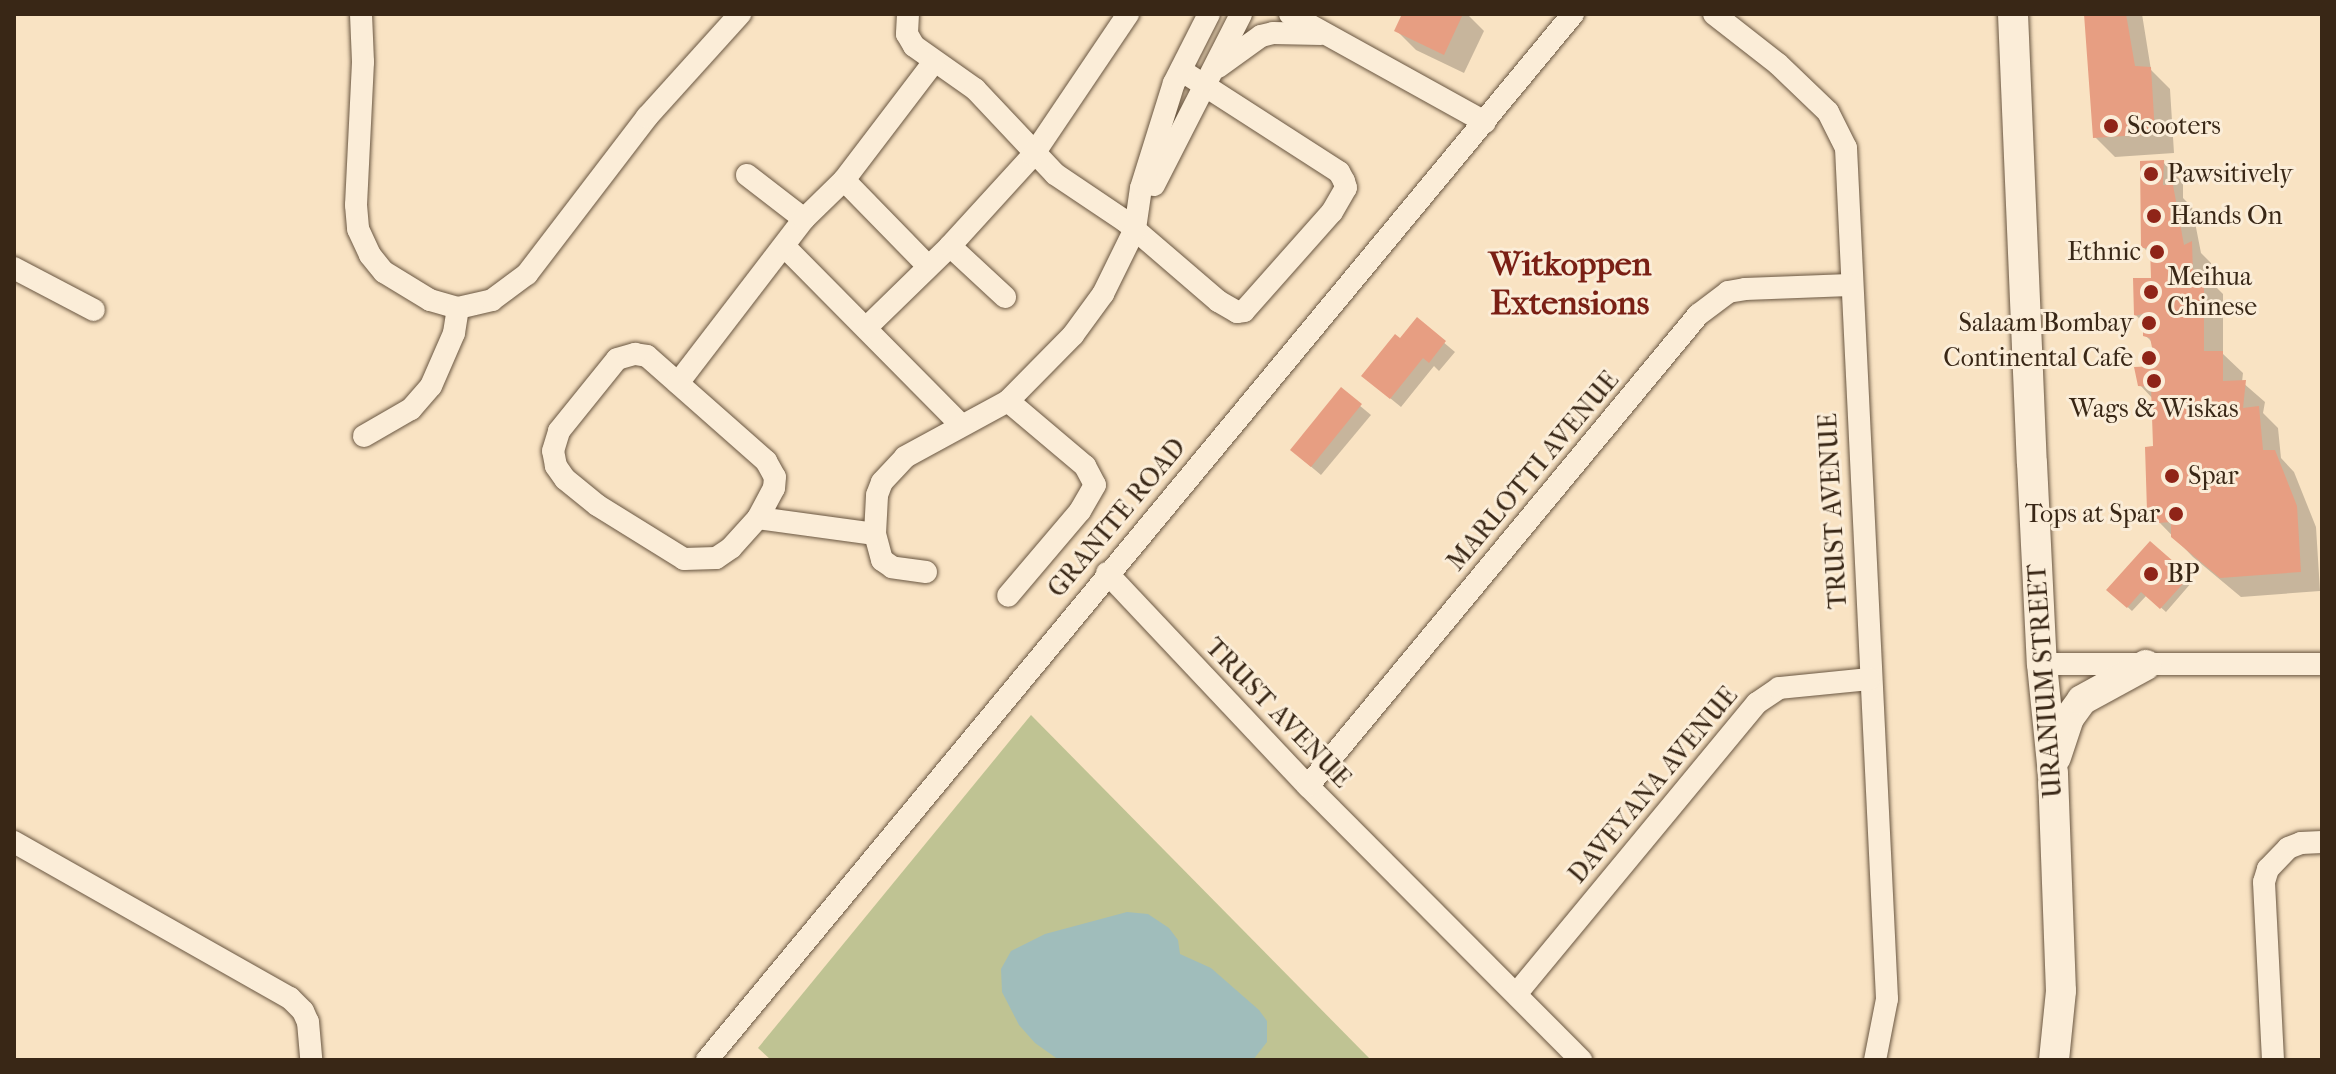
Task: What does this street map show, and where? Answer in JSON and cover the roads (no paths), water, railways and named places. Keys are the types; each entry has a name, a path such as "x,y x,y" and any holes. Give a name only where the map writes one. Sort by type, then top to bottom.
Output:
{"street":[{"path":"361,14 363,62 356,205 358,229 370,255 384,272 430,300 458,308 492,300 527,274 647,117 740,14"},
{"path":"908,14 907,34 914,46 975,89 1033,155 1065,182 1135,229 1218,301 1237,312 1244,311 1340,201 1346,188 1339,172 1209,79 1181,70"},
{"path":"866,328 950,246 1033,155 1128,14"},
{"path":"926,572 886,564 875,534 877,495 890,470 905,457 960,424 1008,401 1073,335 1103,294 1135,229 1141,188 1181,70 1209,14"},
{"path":"1140,205 1153,187 1241,14"},
{"path":"1290,14 1485,122"},
{"name":"GRANITE ROAD","path":"707,1060 1107,573 1573,14"},
{"name":"TRUST AVENUE","path":"1714,14 1778,64 1828,112 1846,148 1850,285 1887,999 1875,1060"},
{"name":"URANIUM STREET","path":"2013,14 2042,664 2053,774 2061,991 2054,1060"},
{"path":"1209,79 1261,36 1294,32 1327,35"},
{"path":"678,383 804,219 844,180 934,62"},
{"path":"747,175 804,219"},
{"path":"844,180 928,266"},
{"path":"784,246 960,424"},
{"path":"950,246 1005,297"},
{"path":"14,268 94,310"},
{"name":"MARLOTTI AVENUE","path":"1308,786 1698,315 1728,292 1850,285"},
{"path":"364,436 404,414 431,386 450,345 458,308"},
{"path":"635,354 647,356 771,469 774,488 758,518 731,548 716,558 684,559 597,505 565,479 556,466 553,451 559,431 617,359 635,354"},
{"path":"1008,401 1085,466 1095,485 1080,511 1008,596"},
{"path":"758,518 875,534"},
{"name":"TRUST AVENUE","path":"1107,573 1308,786 1581,1060"},
{"path":"2042,664 2322,664"},
{"path":"2053,774 2060,739 2082,700 2146,665"},
{"name":"DAVEYANA AVENUE","path":"1517,993 1757,703 1779,688 1869,679"},
{"path":"14,842 290,998 303,1011 308,1022 311,1060"},
{"path":"2273,1060 2264,882 2268,869 2288,848 2301,843 2322,842"}],"water":[{"path":"1127,912 1148,914 1169,928 1178,940 1180,954 1211,968 1259,1010 1267,1021 1267,1042 1253,1060 1059,1060 1035,1043 1019,1025 1002,992 1001,969 1011,951 1045,934"}],"place":[{"name":"Scooters","path":"2111,126"},
{"name":"Pawsitively","path":"2151,174"},
{"name":"Hands On","path":"2154,216"},
{"name":"Ethnic","path":"2157,252"},
{"name":"Meihua Chinese","path":"2151,292"},
{"name":"Salaam Bombay","path":"2149,323"},
{"name":"Continental Cafe","path":"2149,358"},
{"name":"Wags & Wiskas","path":"2154,381"},
{"name":"Spar","path":"2172,476"},
{"name":"Tops at Spar","path":"2176,514"},
{"name":"BP","path":"2151,574"}],"district":[{"name":"Witkoppen Extensions","path":"1570,284"}]}
